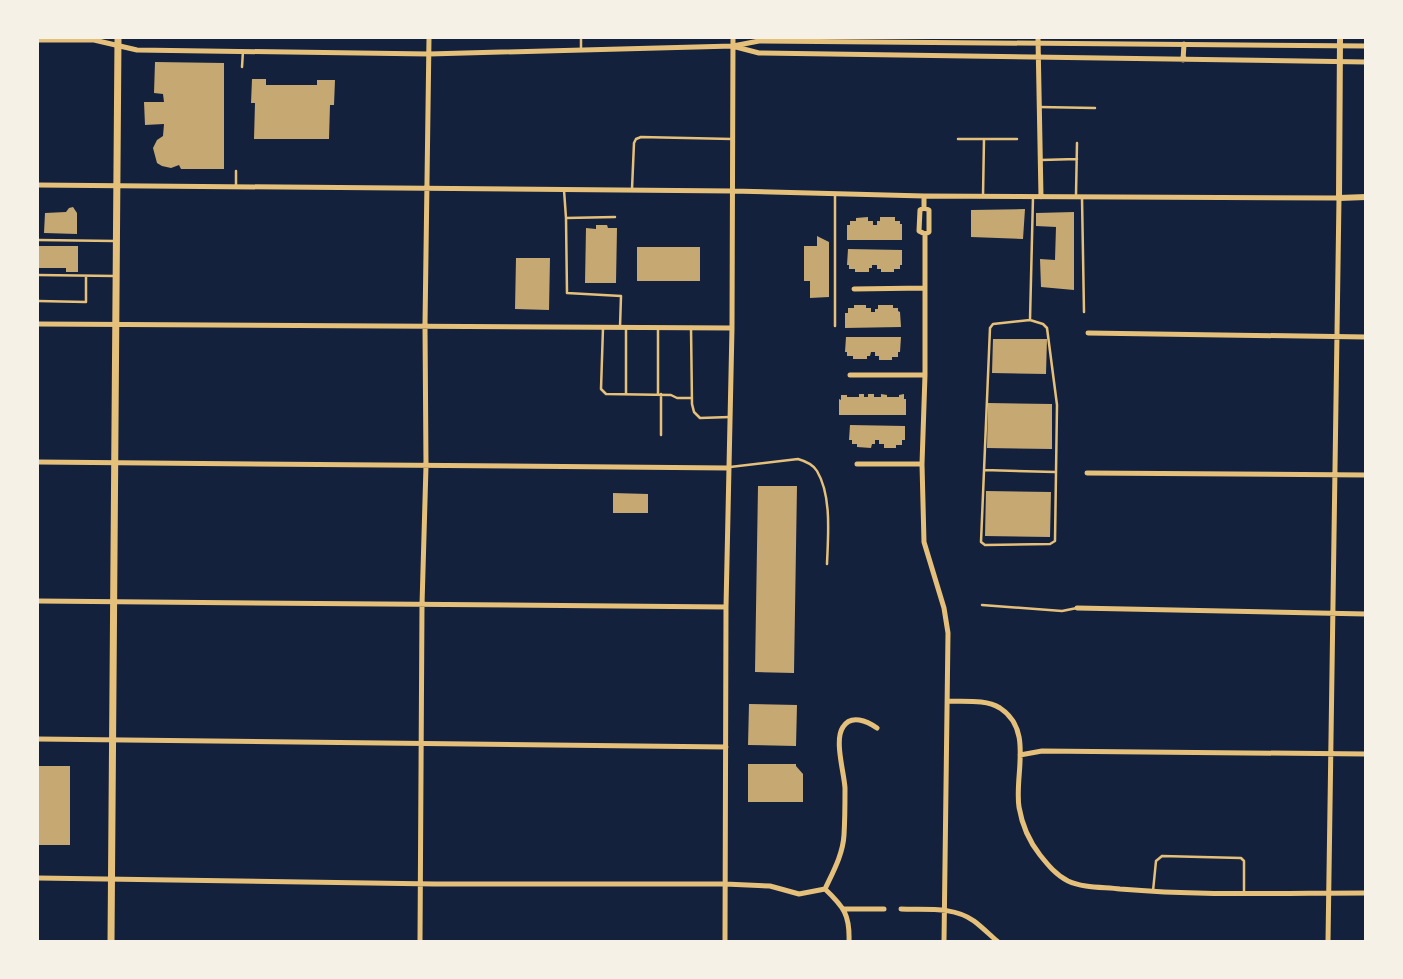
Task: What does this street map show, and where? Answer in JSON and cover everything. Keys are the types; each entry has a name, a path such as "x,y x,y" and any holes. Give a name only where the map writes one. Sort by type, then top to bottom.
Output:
{"main road":[{"path":"112,942 118,41"}],"street":[{"path":"420,942 429,38"},
{"path":"725,942 726,607 732,328 733,38"},
{"path":"1328,942 1340,38"},
{"path":"38,40 118,41 137,50 428,54 733,46 759,41 1038,40 1366,46"},
{"path":"1038,40 1041,197"},
{"path":"1183,60 1184,44"},
{"path":"733,46 760,54 1366,62"},
{"path":"38,185 732,191 1033,197 1366,197"},
{"path":"924,196 924,208 920,210 919,231 925,234"},
{"path":"924,208 929,210 929,232 925,234 925,376 922,464 924,542 944,608 948,633 944,942"},
{"path":"854,289 925,288"},
{"path":"38,324 732,328"},
{"path":"1088,333 1366,337"},
{"path":"850,375 925,376"},
{"path":"38,462 728,468"},
{"path":"857,464 922,464"},
{"path":"1087,473 1366,475"},
{"path":"38,601 726,607"},
{"path":"1076,608 1366,614"},
{"path":"948,701 986,703 1000,708 1010,718 1020,737 1019,806 1024,827 1035,848 1051,869 1068,881 1086,886 1152,892 1366,893"},
{"path":"825,889 841,851 844,835 845,788 839,741 840,732 844,725 856,719 866,721 877,728"},
{"path":"38,739 726,747"},
{"path":"1020,754 1042,751 1366,754"},
{"path":"38,878 420,883 725,884 770,886 799,894 825,889"},
{"path":"825,889 844,909 850,928 849,942"},
{"path":"844,909 884,909"},
{"path":"901,910 944,910 965,916 998,942"}],"lane":[{"path":"580,50 581,38"},
{"path":"242,67 243,52"},
{"path":"1040,107 1095,108"},
{"path":"632,190 634,143 636,139 641,137 732,139"},
{"path":"958,139 1017,139"},
{"path":"983,196 984,139"},
{"path":"1078,143 1077,160 1084,312"},
{"path":"1040,160 1077,160"},
{"path":"236,170 236,187"},
{"path":"564,190 567,293 621,296 626,394"},
{"path":"835,326 836,194"},
{"path":"1030,320 1033,197"},
{"path":"566,218 615,216"},
{"path":"38,240 117,241"},
{"path":"38,275 116,276"},
{"path":"38,301 86,302 86,276"},
{"path":"1030,320 1043,324 1047,328 1057,405 1055,541 1050,544 985,545 981,542 984,470 990,328 993,324 1030,320"},
{"path":"603,327 601,389 606,394 659,394 671,395 676,398 692,398"},
{"path":"658,327 661,435"},
{"path":"691,327 692,398 694,412 700,418 730,417"},
{"path":"728,468 798,459 806,461 813,466 817,471 826,499 828,564"},
{"path":"984,470 1056,472"},
{"path":"982,605 1062,611 1076,608"},
{"path":"1152,892 1156,861 1162,856 1241,858 1244,861 1244,893"}],"building":[{"path":"155,62 224,63 224,169 181,169 179,165 171,168 157,163 153,148 157,140 163,136 164,124 145,125 144,102 164,102 163,94 154,93"},
{"path":"252,79 266,79 266,85 317,85 317,80 335,80 334,105 330,105 329,139 254,139 255,103 251,103"},
{"path":"73,207 77,213 77,234 44,233 45,213 66,212 69,208"},
{"path":"1025,209 1023,239 971,237 971,210"},
{"path":"1074,212 1074,290 1041,287 1040,259 1055,260 1056,227 1036,226 1036,213"},
{"path":"868,217 868,221 873,221 873,225 877,225 880,217 895,217 895,221 900,221 900,224 902,224 902,240 847,240 847,225 850,225 850,221 856,221 856,218"},
{"path":"596,225 607,225 608,228 617,228 616,283 585,283 586,228 596,229"},
{"path":"817,236 829,242 829,297 810,298 810,281 804,281 804,246 817,246"},
{"path":"38,246 78,246 78,272 66,272 66,268 38,268"},
{"path":"637,247 700,247 700,281 637,281"},
{"path":"848,249 902,250 902,265 900,265 900,269 894,269 894,272 881,272 881,269 877,269 877,265 872,265 872,268 869,268 869,272 855,272 855,269 849,269 849,265 847,265"},
{"path":"516,258 550,258 549,310 515,309"},
{"path":"854,305 866,305 866,308 871,308 871,312 875,312 875,309 878,309 878,305 893,305 893,308 898,308 900,312 901,327 845,328 845,313 848,313 848,308 854,308"},
{"path":"846,337 901,337 900,352 898,352 898,357 892,357 892,360 879,360 879,356 875,356 875,352 871,352 867,359 853,359 853,356 847,356 847,352 845,352"},
{"path":"993,339 1047,339 1046,374 992,373"},
{"path":"859,394 864,394 864,397 868,397 868,394 874,394 874,397 881,397 881,394 887,395 887,397 899,397 899,395 904,394 904,399 906,399 906,415 839,415 839,399 841,400 841,395 859,397"},
{"path":"988,403 1052,404 1052,449 987,448"},
{"path":"850,425 905,426 905,440 902,440 902,445 896,445 896,448 884,448 884,444 879,444 879,440 875,440 875,444 872,444 871,448 857,447 857,444 852,444 852,440 849,440"},
{"path":"758,486 797,486 794,673 755,672"},
{"path":"986,491 1051,492 1050,537 985,536"},
{"path":"613,493 648,494 648,513 613,513"},
{"path":"749,704 797,705 796,746 748,745"},
{"path":"748,764 796,764 803,774 803,802 748,802"},
{"path":"38,766 70,766 70,845 38,845"}]}
